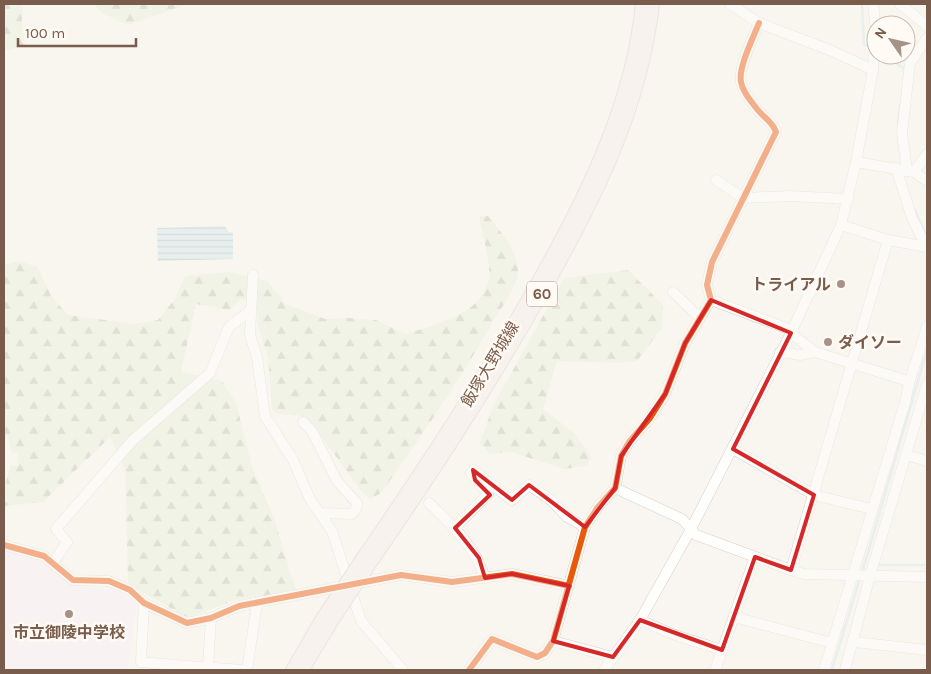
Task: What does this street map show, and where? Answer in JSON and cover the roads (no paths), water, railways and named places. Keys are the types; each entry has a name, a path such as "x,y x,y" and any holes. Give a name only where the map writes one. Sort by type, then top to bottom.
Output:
{"main road":[{"name":"飯塚大野城線","path":"292,670 370,555 472,395 523,310 585,194 620,108 640,26 642,4"},
{"name":"飯塚大野城線","path":"370,555 444,456 505,359 565,254 596,193 630,108 644,58 653,4"},
{"name":"飯塚大野城線","path":"303,670 327,620"}],"street":[{"path":"730,4 759,23 832,51 873,70"},
{"path":"604,670 640,620 691,529 791,333 841,225 856,162 873,70 876,30 874,4"},
{"path":"900,4 927,26"},
{"path":"711,300 707,285 712,262 776,132 772,123 760,112 744,91 740,81 759,23"},
{"path":"911,171 902,133 910,63 927,38"},
{"path":"911,171 927,154"},
{"path":"856,162 911,171 927,181"},
{"path":"896,168 912,218 927,248"},
{"path":"716,180 743,198 790,196 848,199"},
{"path":"841,225 888,240 927,248"},
{"path":"790,570 888,240"},
{"path":"252,275 250,335 257,357 262,407 265,416 293,460 310,499 332,531 348,586 361,621 403,670"},
{"path":"673,292 699,317"},
{"path":"469,670 492,639 537,657 545,653 553,641 584,528 598,507 615,488 621,456 629,442 650,418 665,394 685,343 711,300"},
{"path":"711,300 786,328 794,338 815,352 908,381"},
{"path":"53,563 67,542 56,529 132,441 210,373 228,327 251,310"},
{"path":"824,670 906,399 908,381 917,362 927,326"},
{"path":"780,352 800,355 815,352"},
{"path":"845,670 854,642 870,576 927,384"},
{"path":"303,422 312,431 337,481 357,504 352,514 320,514"},
{"path":"733,449 814,494 872,509"},
{"path":"906,455 927,461"},
{"path":"454,528 487,498 488,494 471,473 473,470 512,500 529,485 552,501 567,517 584,528"},
{"path":"615,488 682,519 696,535 804,574 927,577"},
{"path":"429,503 454,528 479,558 485,578"},
{"path":"4,545 44,556 73,580 109,581 130,590 144,603 187,623 212,618 239,606 401,575 452,582 512,574 569,586"},
{"path":"715,670 755,557"},
{"path":"144,603 141,662 245,670 257,604"},
{"path":"734,617 832,644"},
{"path":"202,668 212,618"},
{"path":"640,620 722,650"},
{"path":"553,641 613,657"},
{"path":"854,642 927,650"}],"water":[{"path":"225,226 228,232 233,232 233,259 158,261 157,228"}],"waterway":[{"path":"862,4 864,45 866,46"},
{"path":"899,65 906,70"},
{"path":"898,125 900,105"},
{"path":"915,210 925,233"},
{"path":"862,573 927,350"},
{"path":"876,565 927,565"},
{"path":"832,670 860,578"}],"place":[{"name":"トライアル","path":"841,284"},
{"name":"ダイソー","path":"828,342"},
{"name":"市立御陵中学校","path":"69,614"}]}
